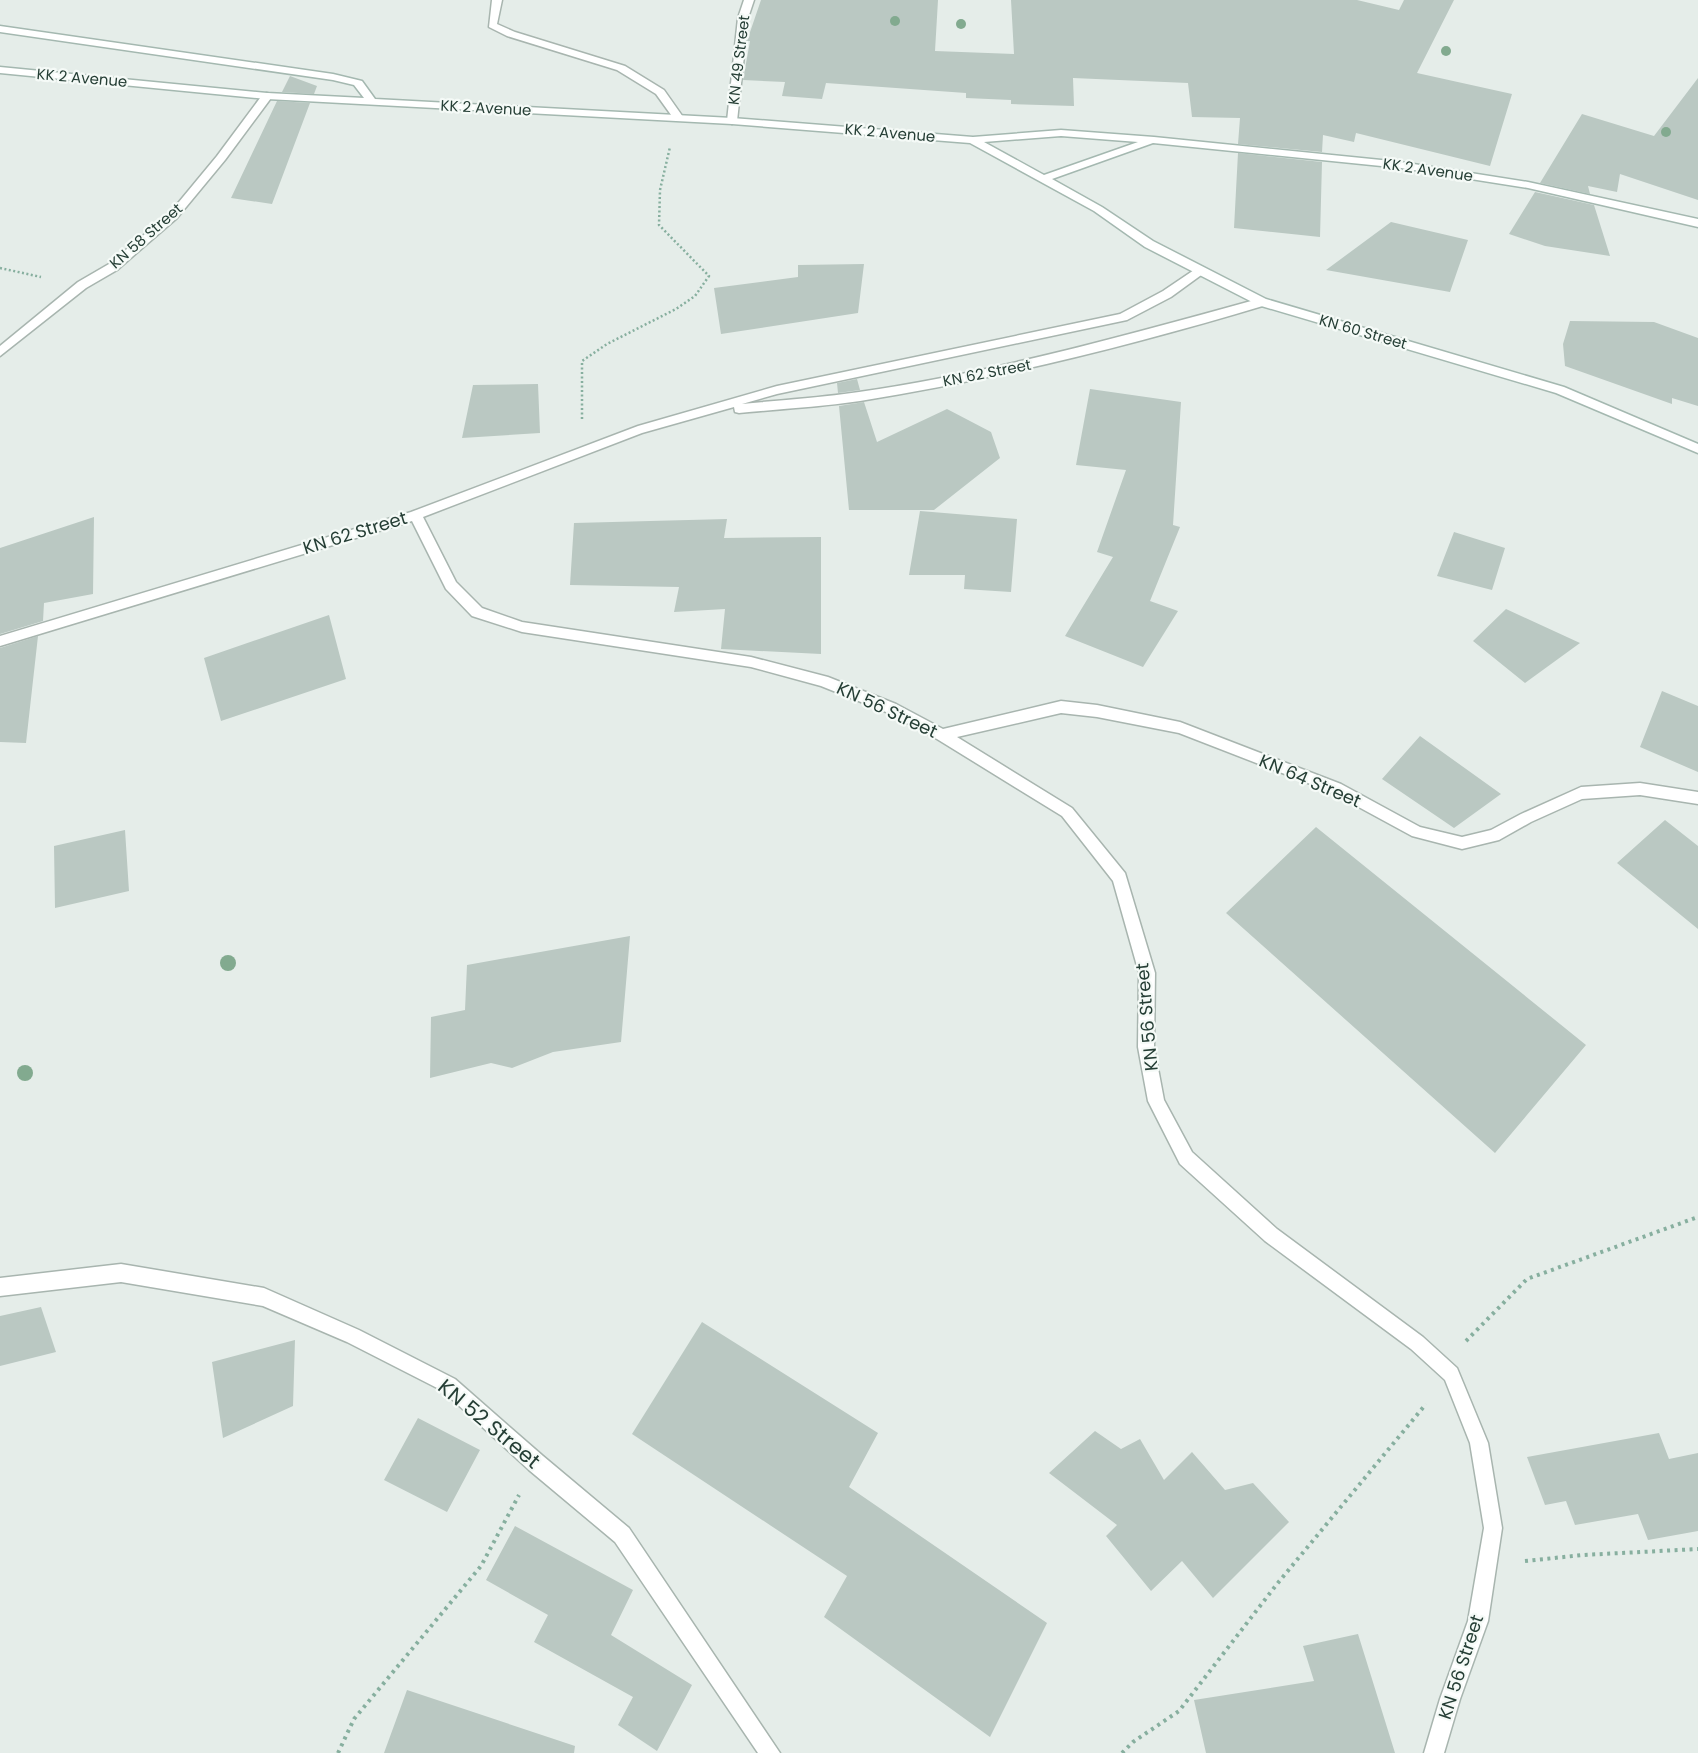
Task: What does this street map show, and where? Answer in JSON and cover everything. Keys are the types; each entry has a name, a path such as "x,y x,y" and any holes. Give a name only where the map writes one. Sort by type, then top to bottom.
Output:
{"street":[{"path":"496,0 492,25 511,34 621,68 660,92 678,117"},
{"name":"KN 49 Street","path":"732,121 743,18 748,0"},
{"path":"0,29 333,77 358,84 372,102"},
{"name":"KK 2 Avenue","path":"0,70 267,96 678,117 972,140 1061,133 1154,140 1401,165 1528,185 1695,222"},
{"name":"KN 58 Street","path":"0,352 82,285 113,267 173,216 221,158 267,96"},
{"name":"KK 2 Avenue","path":"972,140 1046,178 1154,140"},
{"name":"KN 60 Street","path":"1046,178 1098,209 1149,244 1262,302 1560,390 1698,449"},
{"name":"KN 62 Street","path":"0,641 415,515 638,430 777,390 1123,317 1167,294 1200,270"},
{"name":"KN 62 Street","path":"705,412 873,395 1009,369 1160,334 1262,302"},
{"name":"KN 56 Street","path":"415,515 451,585 477,612 522,627 751,662 823,681 891,708 942,735 1066,812 1120,878 1147,973 1146,1047 1156,1101 1186,1158 1272,1235 1418,1343 1451,1374 1479,1443 1493,1528 1478,1621 1450,1699 1434,1753"},
{"name":"KN 64 Street","path":"942,735 1061,707 1106,713 1180,728 1336,788 1417,832 1462,843 1494,836 1526,818 1581,793 1640,789 1698,798"},
{"name":"KN 52 Street","path":"0,1286 121,1273 264,1297 352,1336 449,1385 536,1464 622,1534 770,1753"}],"path":[{"path":"582,451 582,361 607,344 676,309 695,296 709,276 659,225 660,190 678,117"},
{"path":"1418,1343 1445,1333 1464,1343 1527,1279 1698,1217"},
{"path":"1122,1753 1133,1742 1179,1711 1277,1584 1451,1374"},
{"path":"338,1753 354,1719 481,1566 536,1464"},
{"path":"1487,1565 1584,1555 1698,1550"}],"building":[{"path":"761,0 938,0 935,51 1014,54 1011,0 1357,0 1399,10 1404,0 1454,0 1417,73 1512,94 1490,166 1356,133 1354,142 1323,135 1322,152 1238,144 1240,118 1192,117 1188,83 1073,78 1074,106 1011,104 1011,100 966,98 966,93 826,83 822,99 782,96 785,82 743,80 750,41 747,41"},
{"path":"290,76 317,86 314,94 282,92"},
{"path":"1698,78 1698,200 1620,174 1617,192 1588,186 1590,194 1540,183 1582,114 1654,136"},
{"path":"277,101 310,103 272,204 231,198"},
{"path":"1238,153 1322,162 1320,237 1234,228"},
{"path":"1535,192 1594,205 1610,256 1545,246 1509,234"},
{"path":"1391,222 1468,240 1450,292 1326,270"},
{"path":"864,264 858,313 721,334 714,288 798,277 798,265"},
{"path":"1570,321 1654,322 1698,338 1698,406 1672,398 1672,404 1565,366 1563,344"},
{"path":"857,379 860,390 838,393 837,383"},
{"path":"538,384 540,433 462,438 473,385"},
{"path":"1090,389 1181,402 1173,525 1180,527 1150,601 1178,611 1143,667 1065,636 1113,557 1097,552 1126,470 1076,465"},
{"path":"864,402 877,442 947,409 991,432 1000,458 934,510 849,510 839,406"},
{"path":"920,511 1017,519 1011,592 964,589 965,575 909,575"},
{"path":"94,517 93,594 44,603 43,621 0,634 0,548"},
{"path":"727,519 724,538 821,537 821,654 721,649 725,609 674,612 679,587 570,585 574,523"},
{"path":"1454,532 1505,548 1492,590 1437,576"},
{"path":"1506,609 1580,643 1525,683 1473,641"},
{"path":"329,615 346,679 221,721 204,658"},
{"path":"38,636 26,743 0,742 0,648"},
{"path":"1662,691 1698,706 1698,772 1640,747"},
{"path":"1420,736 1501,794 1454,828 1382,779"},
{"path":"1665,820 1698,846 1698,929 1617,863"},
{"path":"1316,827 1586,1045 1495,1153 1226,913"},
{"path":"125,830 129,891 55,908 54,846"},
{"path":"630,936 621,1042 553,1052 512,1068 491,1063 430,1078 431,1017 465,1010 467,965"},
{"path":"41,1307 56,1352 0,1366 0,1316"},
{"path":"702,1322 878,1433 849,1487 1047,1623 990,1737 824,1617 847,1576 632,1434"},
{"path":"295,1340 293,1406 223,1438 212,1362"},
{"path":"418,1418 480,1450 447,1512 384,1480"},
{"path":"1095,1431 1121,1449 1140,1439 1164,1480 1192,1452 1225,1490 1253,1483 1289,1522 1213,1598 1182,1561 1151,1591 1106,1536 1117,1525 1049,1473"},
{"path":"1659,1433 1669,1459 1698,1453 1698,1531 1648,1540 1638,1514 1575,1525 1566,1501 1545,1505 1527,1457"},
{"path":"515,1526 633,1590 611,1635 692,1685 657,1751 618,1725 633,1697 534,1642 548,1615 486,1580"},
{"path":"1358,1634 1395,1753 1206,1753 1194,1700 1314,1681 1303,1646"},
{"path":"407,1690 575,1746 574,1753 384,1753"}]}
